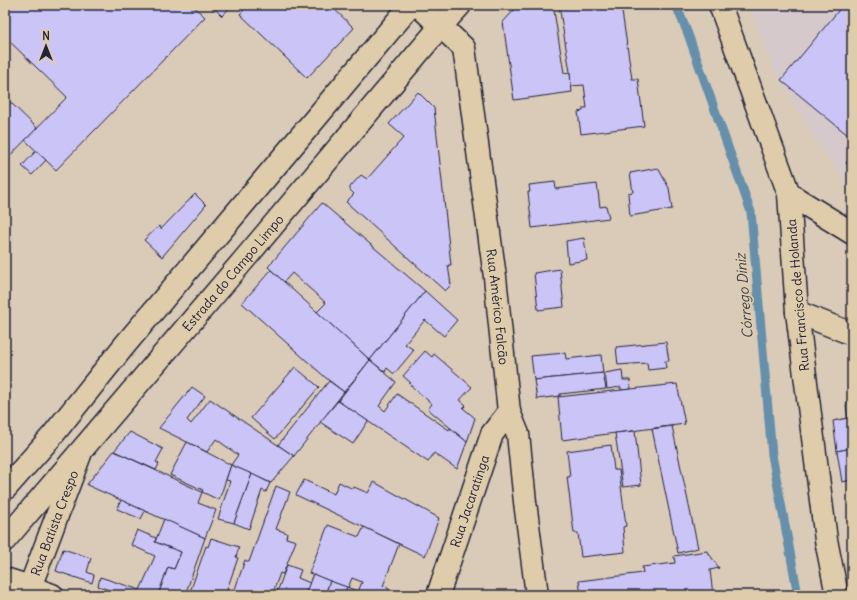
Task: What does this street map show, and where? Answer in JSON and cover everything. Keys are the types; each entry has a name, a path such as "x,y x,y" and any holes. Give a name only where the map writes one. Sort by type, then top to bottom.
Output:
{"street":[{"path":"5,489 52,436 129,340 411,5"},
{"name":"Rua Américo Falcão","path":"418,5 464,48 495,277 509,412 518,434 537,595"},
{"name":"Estrada do Campo Limpo","path":"5,540 460,5"},
{"name":"Rua Francisco de Holanda","path":"720,5 789,194 797,312 826,540 837,595"},
{"path":"789,194 852,233"},
{"path":"797,312 852,334"},
{"name":"Rua Jacaratinga","path":"438,595 492,434 509,412"},
{"name":"Rua Batista Crespo","path":"28,591 82,450"},
{"path":"5,579 28,591 52,595"}],"shaded area":[{"path":"750,5 852,5 852,188 815,139 773,67"}],"building":[{"path":"5,5 192,5 205,17 56,170 25,140 67,97 5,37"},
{"path":"211,5 232,5 222,16"},
{"path":"249,5 330,5 354,28 307,78 240,14"},
{"path":"519,5 553,5 564,73 570,72 572,92 514,100 503,22"},
{"path":"559,5 621,5 632,79 638,79 644,126 581,134 578,112 583,111 583,108 587,108 584,85 571,86"},
{"path":"843,5 852,5 852,132 849,136 781,80"},
{"path":"418,92 434,108 451,265 448,265 451,285 445,291 346,202 354,194 350,190 350,187 361,175 367,179 404,137 389,124"},
{"path":"5,97 37,128 5,161"},
{"path":"36,151 46,160 32,175 22,166"},
{"path":"852,156 852,170 846,163"},
{"path":"658,168 669,188 672,209 630,216 628,193 633,192 630,173"},
{"path":"555,182 556,189 597,184 600,207 606,206 609,218 532,228 528,192 530,192 529,185"},
{"path":"195,194 206,205 162,257 144,240 159,226 161,229"},
{"path":"322,203 425,291 370,360 317,312 326,303 292,273 284,282 268,267"},
{"path":"584,238 587,260 568,263 566,241"},
{"path":"560,269 564,307 538,310 534,273"},
{"path":"271,270 370,360 344,392 326,378 242,303"},
{"path":"425,291 457,320 444,336 425,320 405,344 414,350 394,374 387,368 385,372 370,360"},
{"path":"666,342 669,361 665,361 666,368 648,370 647,363 618,365 616,347"},
{"path":"425,351 432,357 434,354 472,387 460,400 466,405 463,408 475,418 467,442 428,409 432,404 409,384 411,383 403,376"},
{"path":"565,353 566,359 601,355 603,373 534,380 531,356"},
{"path":"370,360 396,382 379,406 385,411 397,394 449,430 450,428 467,442 457,469 434,453 428,462 338,401"},
{"path":"295,367 319,387 275,439 251,418"},
{"path":"622,370 623,380 630,380 631,389 621,390 621,387 607,389 605,373"},
{"path":"603,373 606,389 560,394 560,396 537,399 534,380"},
{"path":"329,381 344,392 294,456 278,445"},
{"path":"677,384 685,424 562,440 558,397"},
{"path":"192,387 205,396 187,420 191,424 210,399 294,456 271,483 231,465 238,455 216,439 207,452 159,428"},
{"path":"852,398 852,448 837,451 833,421 848,418 846,405"},
{"path":"338,401 368,421 353,444 320,422"},
{"path":"672,426 698,548 678,553 652,429"},
{"path":"635,431 641,485 623,487 615,433"},
{"path":"130,432 163,449 156,462 159,464 156,470 114,451"},
{"path":"187,442 231,465 219,500 202,492 203,490 170,475"},
{"path":"611,445 614,470 619,470 626,526 623,527 625,552 581,557 578,533 574,533 567,477 570,477 567,451"},
{"path":"852,448 852,480 842,482 837,451"},
{"path":"114,451 202,492 198,503 216,510 205,538 87,485"},
{"path":"231,465 252,474 234,523 218,519 230,481 226,480"},
{"path":"252,474 270,483 266,492 262,490 249,529 234,523"},
{"path":"304,480 334,494 339,482 353,489 354,487 368,493 374,482 439,518 425,556 296,495"},
{"path":"276,486 290,492 276,529 287,533 286,538 296,541 283,574 280,573 272,595 233,595 245,560 249,562"},
{"path":"121,500 145,511 141,519 117,509"},
{"path":"852,518 852,542 851,542 848,519"},
{"path":"164,519 205,538 185,595 158,595 168,567 174,569 181,552 155,542"},
{"path":"328,525 359,537 364,527 399,544 383,586 388,587 389,592 398,595 366,595 358,592 362,582 352,578 348,588 309,573"},
{"path":"137,530 156,538 155,542 181,552 174,569 168,567 158,595 124,595 98,586 100,577 140,590 155,556 131,545"},
{"path":"211,538 239,547 236,557 238,558 225,595 189,595 206,546 208,547"},
{"path":"63,549 91,558 87,572 94,575 92,583 56,571"},
{"path":"707,551 719,568 710,570 713,595 581,595 579,581 643,573 642,567 675,563 674,556"},
{"path":"287,565 301,570 298,578 310,583 305,595 276,595"},
{"path":"313,574 330,581 325,595 305,595"},
{"path":"330,581 347,587 344,595 325,595"},
{"path":"347,587 364,594 364,595 344,595"}],"waterway":[{"name":"Córrego Diniz","path":"676,5 688,34 751,212 772,455 798,595"}]}
